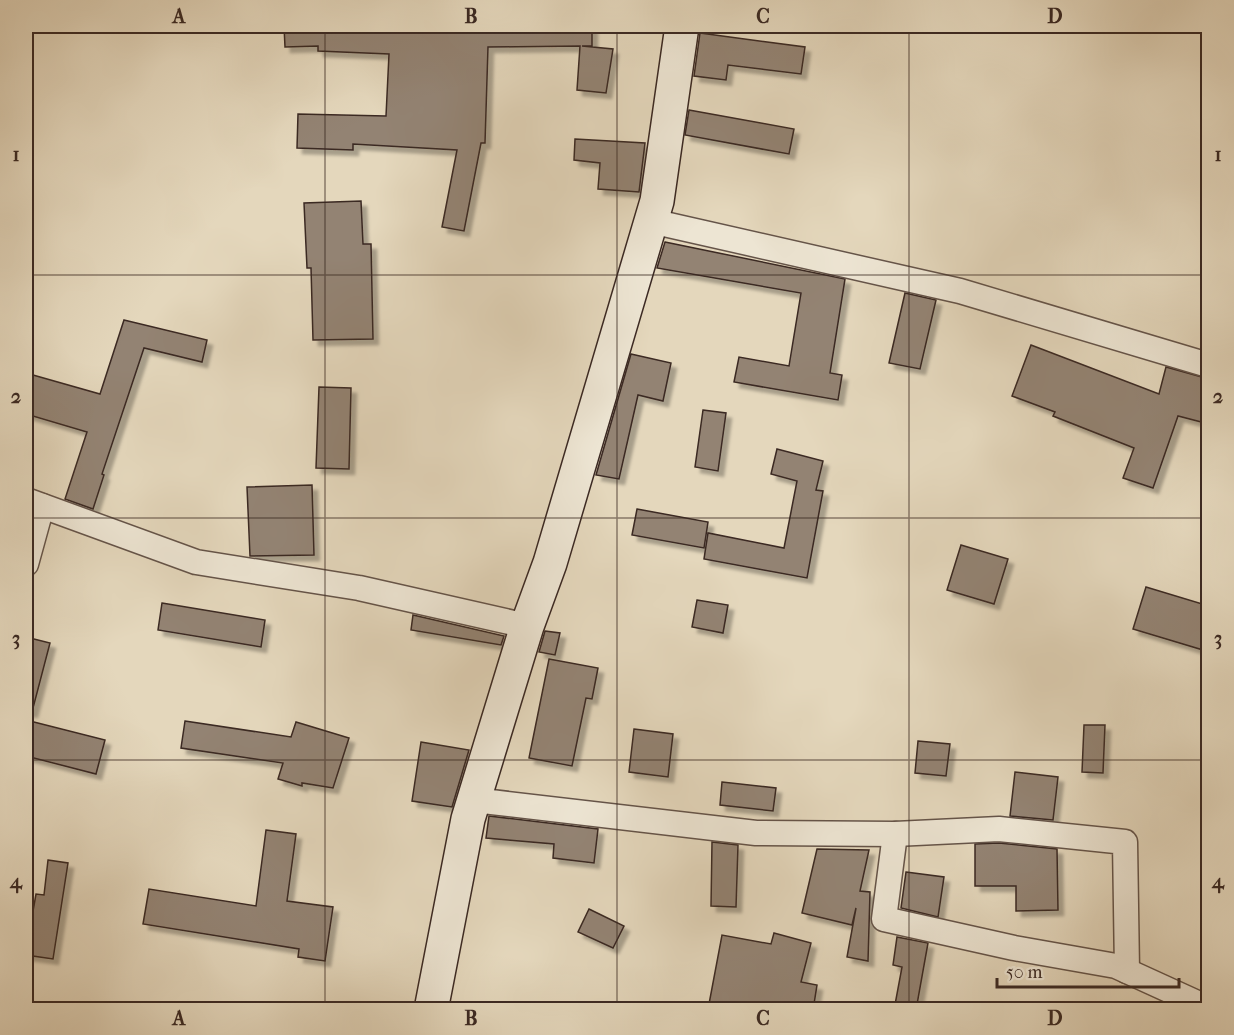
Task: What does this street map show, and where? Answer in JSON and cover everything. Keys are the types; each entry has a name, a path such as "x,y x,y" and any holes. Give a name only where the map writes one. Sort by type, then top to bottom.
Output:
{"street":[{"path":"431,1010 474,800 527,626 550,563 657,201 682,26"},
{"path":"651,221 960,291 1209,365"},
{"path":"26,564 34,503 196,562 359,588 527,626"},
{"path":"474,800 756,833 895,834 999,829 1125,842 1127,970"},
{"path":"895,834 884,919 1127,970 1209,1008"}],"building":[{"path":"284,26 402,28 402,26 592,26 592,46 582,46 613,49 606,93 577,90 580,46 488,47 485,143 481,143 464,231 442,227 457,150 353,144 353,150 297,148 298,114 386,116 389,54 318,51 318,46 285,47"},
{"path":"700,33 805,47 801,74 728,65 726,80 694,76"},
{"path":"689,110 794,129 789,154 685,135"},
{"path":"575,139 645,143 639,192 598,189 600,163 574,160"},
{"path":"361,201 363,244 371,244 373,339 313,340 311,268 307,268 304,203"},
{"path":"665,242 845,279 830,373 842,375 838,400 734,382 739,357 789,366 801,293 657,268"},
{"path":"905,293 936,300 920,369 889,363"},
{"path":"124,320 207,340 202,362 144,348 102,474 104,475 93,509 65,499 87,432 26,414 26,373 100,394"},
{"path":"1031,345 1159,394 1166,367 1209,379 1209,424 1178,416 1153,488 1123,478 1134,448 1053,416 1055,412 1012,396"},
{"path":"631,354 671,363 663,401 638,395 619,479 596,475"},
{"path":"319,387 351,388 349,469 316,468"},
{"path":"703,410 726,413 718,471 695,467"},
{"path":"777,449 823,461 816,490 823,491 807,578 704,559 708,533 784,548 797,481 771,474"},
{"path":"312,485 314,555 250,556 247,487"},
{"path":"637,509 708,522 704,548 632,535"},
{"path":"961,545 1008,559 994,604 947,590"},
{"path":"1146,587 1209,606 1209,633 1203,650 1133,629"},
{"path":"697,600 728,605 723,633 692,627"},
{"path":"162,603 265,620 261,647 158,630"},
{"path":"413,615 504,636 501,645 411,630"},
{"path":"545,631 560,633 555,655 539,652"},
{"path":"26,637 50,643 32,712 26,711"},
{"path":"549,659 598,668 592,699 586,698 572,766 529,758"},
{"path":"26,720 105,740 96,774 26,756"},
{"path":"185,721 291,737 296,722 349,738 333,788 302,783 302,786 278,779 283,763 181,748"},
{"path":"1084,725 1105,725 1103,773 1082,772"},
{"path":"634,729 673,734 668,777 629,772"},
{"path":"918,741 950,744 946,776 915,773"},
{"path":"421,742 469,750 452,807 412,801"},
{"path":"1015,772 1058,777 1053,820 1010,816"},
{"path":"722,782 776,788 773,811 720,805"},
{"path":"489,816 598,829 594,863 553,858 554,844 486,838"},
{"path":"266,830 296,834 287,901 333,907 325,961 298,957 299,949 143,924 149,889 256,906"},
{"path":"712,842 738,845 736,907 711,906"},
{"path":"999,843 1057,849 1058,910 1016,911 1016,886 975,886 975,844"},
{"path":"817,849 869,850 860,891 870,892 868,961 847,957 856,908 852,925 802,913"},
{"path":"48,860 68,863 53,959 26,955 26,927 30,928 36,894 44,895"},
{"path":"906,872 944,877 938,917 901,908"},
{"path":"589,909 624,926 613,948 578,932"},
{"path":"774,933 811,943 801,982 817,985 813,1010 740,1010 709,1004 722,935 771,944"},
{"path":"897,937 928,943 916,1010 894,1010 902,967 893,965"}]}
